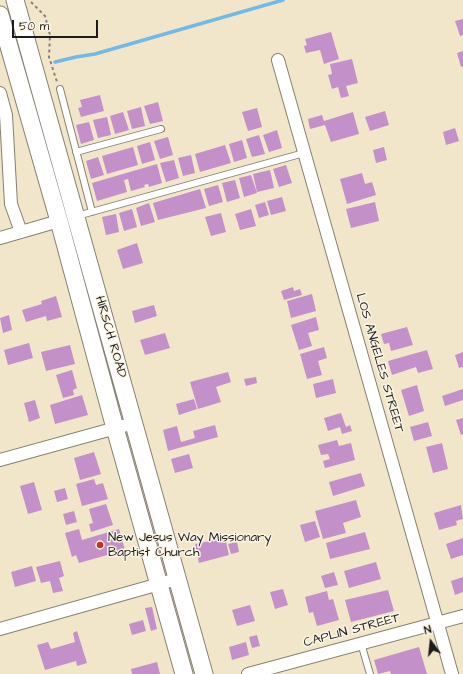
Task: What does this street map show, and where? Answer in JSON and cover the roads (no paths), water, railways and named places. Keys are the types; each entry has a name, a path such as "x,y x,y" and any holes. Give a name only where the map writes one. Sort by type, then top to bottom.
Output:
{"main road":[{"name":"HIRSCH ROAD","path":"17,7 84,214 134,423 204,674"},
{"name":"HIRSCH ROAD","path":"1,17 184,674"}],"street":[{"name":"LOS ANGELES STREET","path":"278,60 452,674"},
{"path":"0,93 6,115 11,204 21,232"},
{"path":"0,238 59,222"},
{"path":"0,460 134,423"},
{"path":"0,629 177,579"},
{"name":"CAPLIN STREET","path":"248,674 463,616"}],"lane":[{"path":"60,88 76,152 84,214 304,152"},
{"path":"76,152 161,129"},
{"path":"360,644 370,674"}],"waterway":[{"path":"55,62 95,54 283,0"}],"place":[{"name":"New Jesus Way Missionary Baptist Church","path":"100,545"}]}
